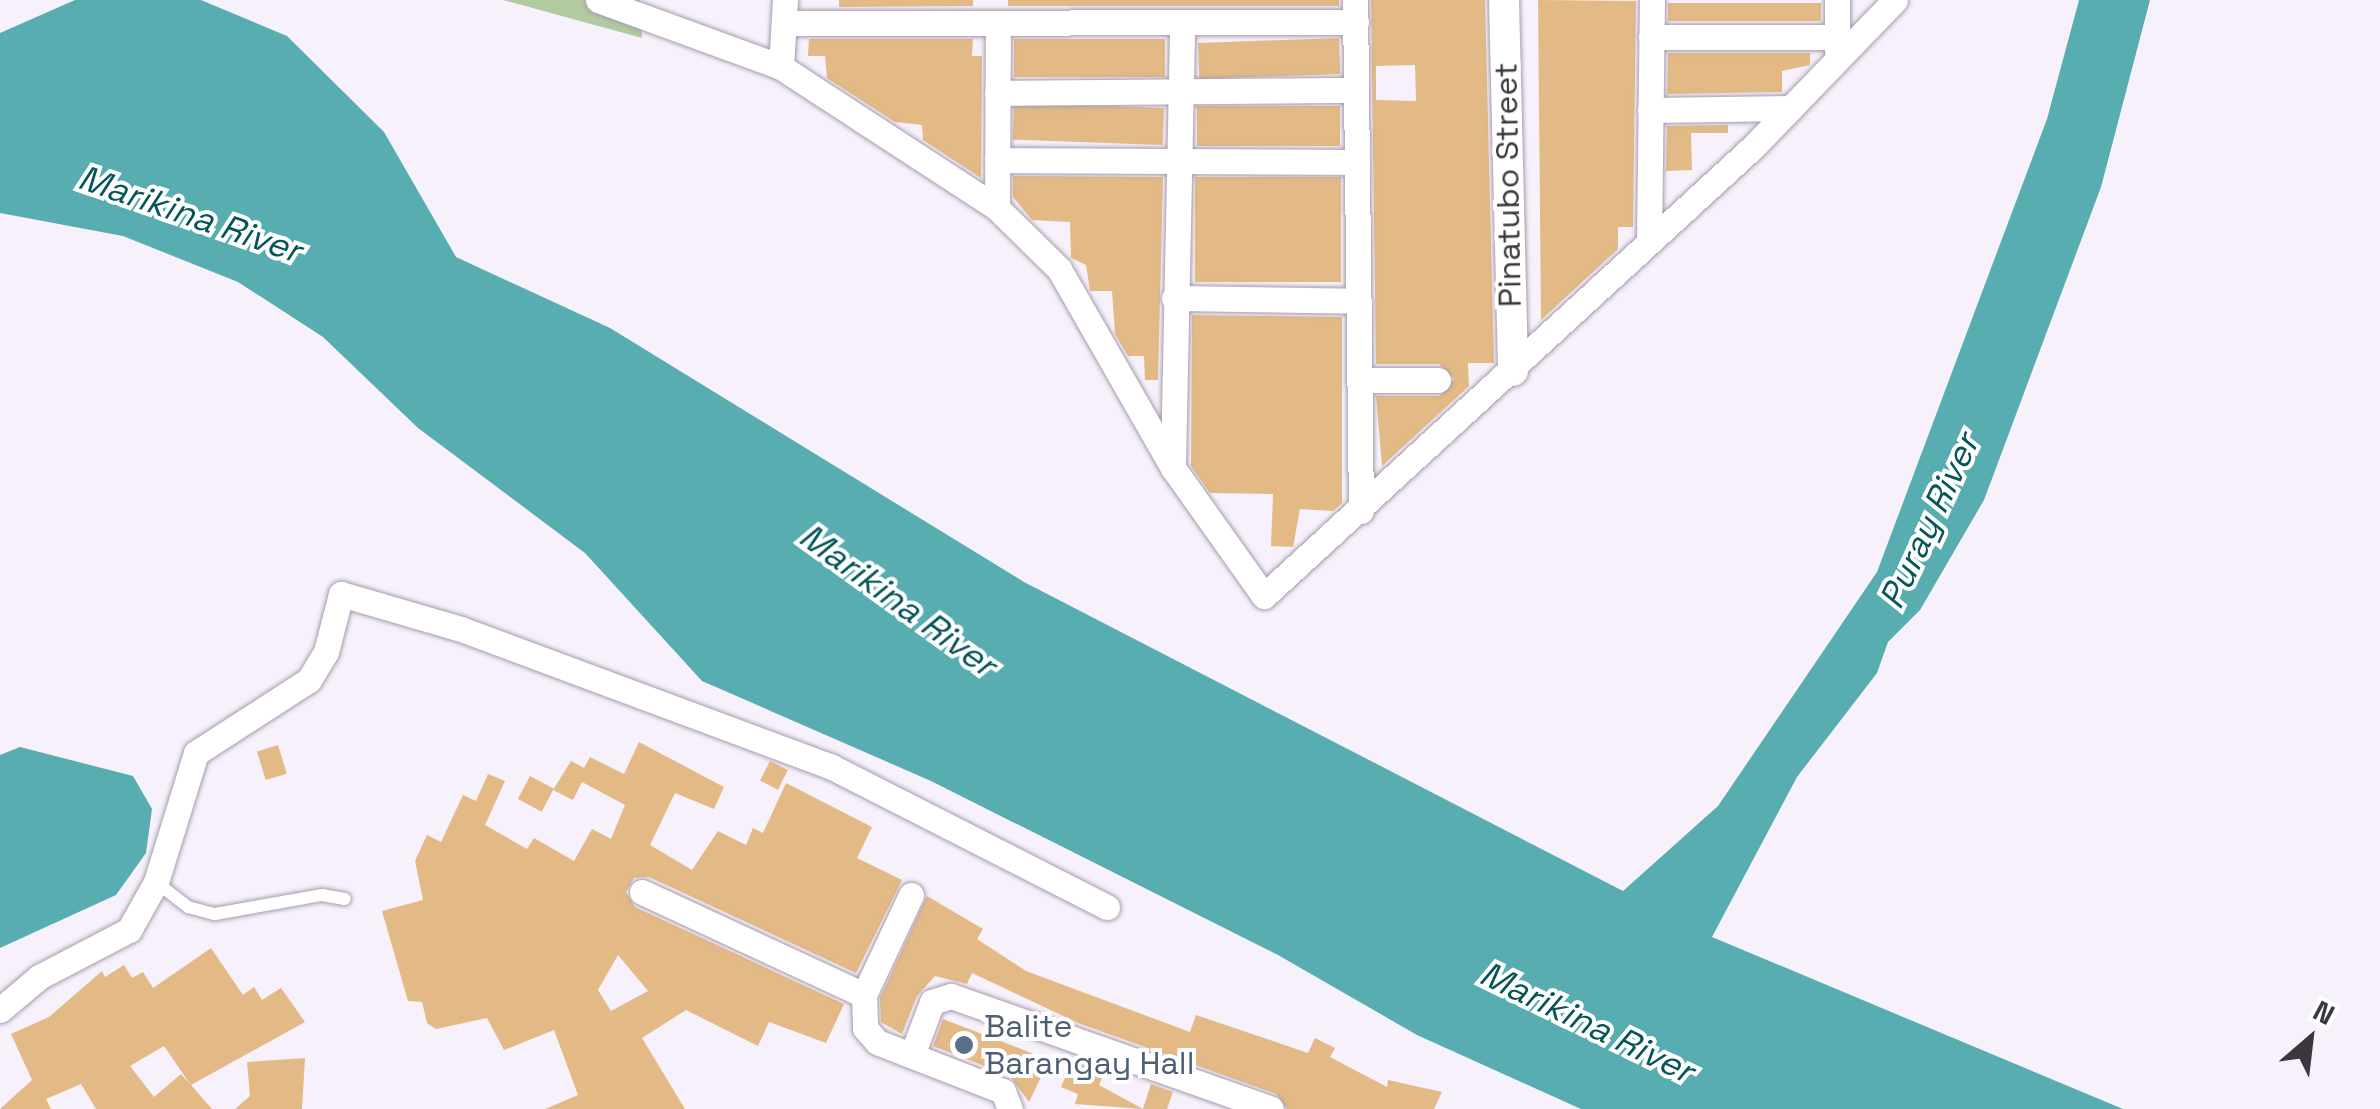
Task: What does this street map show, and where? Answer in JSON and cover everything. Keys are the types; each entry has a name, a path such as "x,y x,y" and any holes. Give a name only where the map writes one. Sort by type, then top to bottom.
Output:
{"street":[{"path":"598,0 652,9 781,67 997,208 1058,270 1173,468 1264,596 1513,371 1791,108 1837,48 1895,0"},
{"name":"Pinatubo Street","path":"1504,0 1513,371"},
{"path":"1649,240 1652,0"},
{"path":"1837,0 1837,48"},
{"path":"781,67 786,11 1003,15 1141,11 1182,22 1216,11 1356,11 1361,511"},
{"path":"997,208 997,93 1003,15"},
{"path":"1173,468 1182,22"},
{"path":"1651,37 1837,48"},
{"path":"997,93 1356,90"},
{"path":"1650,110 1791,108"},
{"path":"997,160 1357,162"},
{"path":"1174,298 1359,301"},
{"path":"1360,380 1438,380"},
{"path":"0,1010 39,977 129,930 156,882 196,754 309,680 326,652 341,594 461,629 830,766 1107,907"},
{"path":"642,892 864,995"},
{"path":"912,895 864,995 865,1028 877,1042 1004,1091 1010,1109"},
{"path":"912,1054 932,1002 951,996 1271,1109"}],"lane":[{"path":"156,882 188,908 215,914 322,895 345,899"}],"green space":[{"path":"503,0 640,0 642,38"}],"water":[{"path":"75,0 201,0 287,36 384,132 456,257 610,328 1024,582 1623,891 1718,806 1877,572 2047,119 2079,0 2150,0 2101,187 1984,500 1920,610 1888,642 1877,673 1797,777 1712,937 2123,1109 1581,1109 1417,1035 1278,955 931,781 702,681 585,553 418,428 323,337 238,282 123,236 0,213 0,33"},
{"path":"20,747 133,776 152,809 146,853 116,895 0,948 0,755"}],"building":[{"path":"839,0 973,0 973,6 839,7"},
{"path":"1008,0 1339,0 1339,6 1008,6"},
{"path":"1371,0 1485,0 1494,363 1468,363 1469,386 1382,466 1376,396 1439,396 1454,379 1439,364 1376,364","holes":["1415,65 1416,101 1376,100 1376,66"]},
{"path":"1538,0 1636,1 1633,227 1618,227 1618,249 1541,320"},
{"path":"1668,3 1821,3 1821,21 1668,21"},
{"path":"1339,38 1340,74 1199,79 1198,43"},
{"path":"809,39 973,39 972,56 982,56 981,178 923,140 922,125 895,122 827,78 825,56 808,56"},
{"path":"1014,39 1165,39 1165,77 1014,77"},
{"path":"1668,53 1810,53 1810,65 1782,71 1782,92 1667,94"},
{"path":"1014,103 1164,108 1163,145 1013,140"},
{"path":"1197,106 1340,106 1340,146 1197,146"},
{"path":"1728,125 1728,133 1691,133 1692,170 1666,171 1667,126"},
{"path":"1013,176 1163,177 1158,380 1145,380 1144,356 1128,356 1115,334 1112,291 1090,291 1086,265 1071,258 1070,222 1032,220 1013,197"},
{"path":"1195,177 1341,177 1341,282 1195,282"},
{"path":"1192,315 1342,317 1342,503 1333,511 1300,509 1293,547 1271,546 1273,494 1210,493 1191,466"},
{"path":"639,742 724,787 714,809 675,793 650,845 692,870 718,831 746,845 753,828 763,833 786,783 872,827 857,858 902,880 856,973 649,877 634,878 626,892 635,907 844,1004 826,1043 769,1022 758,1046 686,1010 642,1038 685,1109 545,1109 578,1095 554,1030 504,1050 487,1018 436,1029 427,1023 422,1002 408,1001 382,911 423,900 415,861 427,835 441,842 463,795 476,801 488,774 505,781 485,825 527,849 534,838 574,861 592,829 611,839 625,805 582,782 573,800 553,790 571,761 584,768 590,757 624,774","holes":["618,955 648,991 611,1011 598,990"]},
{"path":"278,745 287,774 266,780 257,751"},
{"path":"770,761 788,770 778,790 760,781"},
{"path":"530,776 554,789 542,812 518,799"},
{"path":"927,896 983,929 977,939 1026,971 1190,1032 1196,1015 1308,1053 1315,1038 1335,1048 1330,1057 1387,1087 1388,1080 1442,1092 1434,1109 1287,1109 1276,1094 1078,1023 972,973 967,984 935,976 917,996 902,1034 881,1022 880,998"},
{"path":"211,948 243,995 254,987 262,1000 281,988 305,1022 191,1085 212,1109 96,1109 81,1084 46,1099 51,1109 0,1109 32,1080 11,1034 49,1017 102,971 105,977 124,965 132,978 143,972 153,988","holes":["164,1046 190,1084 181,1074 154,1097 130,1066"]},
{"path":"943,1019 1034,1054 1030,1064 1044,1071 1029,1102 1010,1076 933,1046"},
{"path":"1074,1057 1106,1068 1099,1085 1143,1109 1075,1104 1078,1094 1061,1087"},
{"path":"305,1058 302,1109 235,1109 250,1096 247,1062"},
{"path":"1151,1084 1173,1092 1167,1109 1143,1109"}],"place":[{"name":"Balite Barangay Hall","path":"964,1045"}],"water label":[{"name":"Marikina River","path":"190,214"},
{"name":"Puray River","path":"1929,521"},
{"name":"Marikina River","path":"898,600"},
{"name":"Marikina River","path":"1587,1022"}]}
